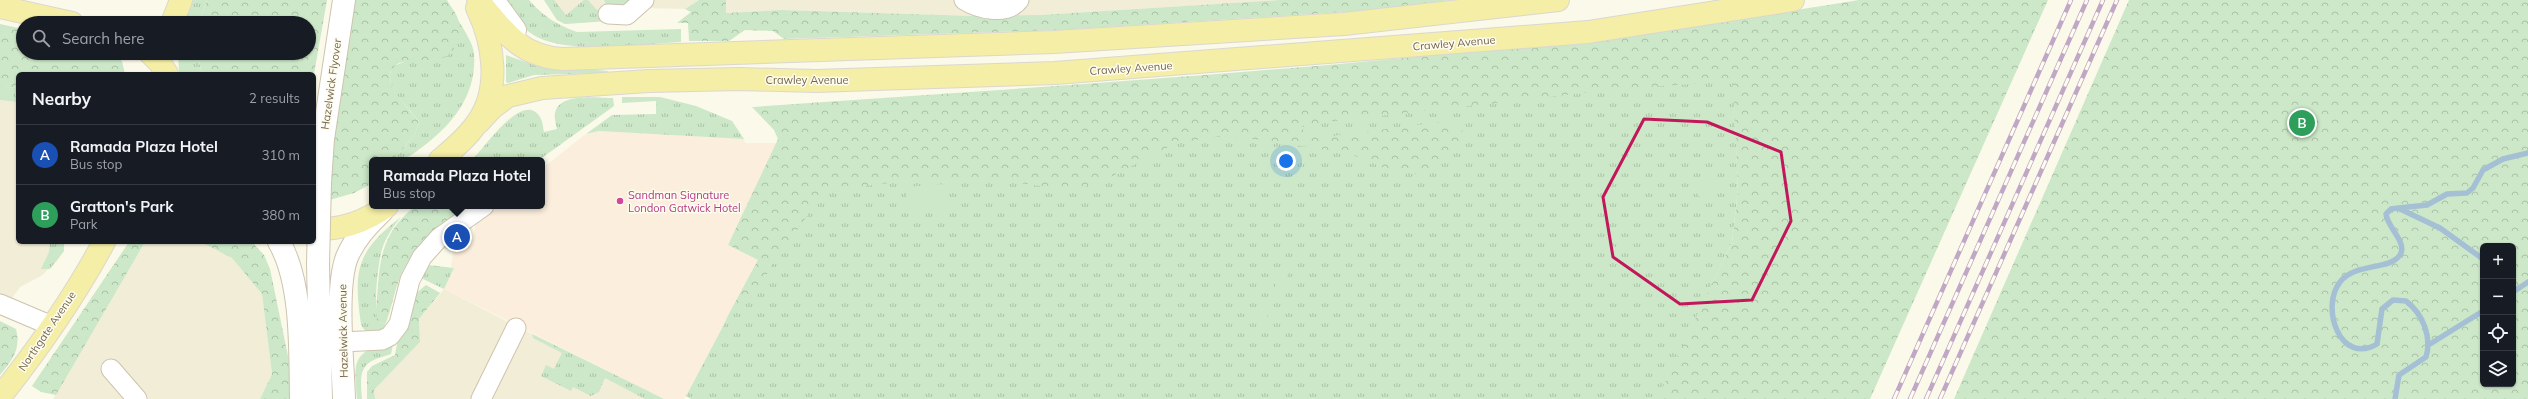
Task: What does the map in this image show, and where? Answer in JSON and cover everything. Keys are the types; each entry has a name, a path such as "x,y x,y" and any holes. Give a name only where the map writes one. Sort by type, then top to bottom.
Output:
{"main road":[{"path":"175,16 181,0"},
{"path":"443,157 478,123 489,97 492,65 488,32 473,0"},
{"path":"478,0 510,37 536,55 556,58 605,58 1054,42 1344,24 1558,0"},
{"name":"Crawley Avenue","path":"478,123 492,108 508,96 542,88 648,80 739,79 816,81 1055,73 1588,32 1793,0"},
{"path":"0,7 40,16"},
{"path":"157,60 167,72"},
{"path":"167,60 168,72"},
{"name":"Hazelwick Avenue","path":"316,229 338,228 358,223 382,209"},
{"name":"Northgate Avenue","path":"0,397 52,326 92,264 103,244"},
{"name":"Northgate Avenue","path":"92,264 110,244"}],"street":[{"name":"Hazelwick Flyover","path":"322,399 318,264 323,139 344,0"},
{"path":"493,0 513,27 535,45 558,54 605,58"},
{"path":"608,14 627,15 644,0"},
{"path":"964,0 977,7 994,9 1011,7 1019,0"},
{"name":"Hazelwick Avenue","path":"344,399 342,285 345,262 358,238 384,209"},
{"path":"342,342 382,340 390,336 399,324 410,280 422,257 439,238 480,209"},
{"path":"280,244 288,263 299,319 301,399"},
{"path":"0,304 52,326"},
{"path":"481,399 516,328"},
{"path":"111,369 137,399"}],"highlighted area":[{"path":"1644,119 1707,122 1781,152 1791,221 1752,300 1680,304 1613,257 1603,197"}],"shaded area":[{"path":"544,0 699,0 685,9 644,8 607,21 565,24 557,20"},
{"path":"726,0 1280,0 1040,15 975,16 781,10 725,13"},
{"path":"0,86 16,88 16,244 64,244 64,251 57,261 41,276 20,287 0,315"},
{"path":"599,131 744,139 745,143 777,143 728,245 758,260 684,399 664,399 444,289 454,268 451,267 453,251 459,243 468,243 473,240 476,221 491,209 545,209 545,167 584,135"},
{"path":"144,244 205,244 232,258 262,294 272,374 260,399 53,399"},
{"path":"444,289 664,399 375,399 374,390 420,342 419,319"}],"green space":[{"path":"193,0 207,0 201,16 185,16"},
{"path":"207,0 327,0 314,72 202,72 199,60 316,60 316,16 201,16"},
{"path":"352,0 447,0 457,16 459,25 458,37 454,49 450,54 439,59 399,63 392,69 390,76 391,84 401,100 419,122 415,134 396,157 369,157 369,185 354,193 326,201"},
{"path":"501,0 529,0 551,19 577,32 681,29 681,42 604,47 563,45 546,41 532,34 523,27"},
{"path":"544,0 554,0 566,15 584,0 588,0 607,21 565,24 557,20"},
{"path":"604,0 634,0 624,9 607,7"},
{"path":"699,0 726,0 726,13 781,10 975,16 1040,15 1280,0 1451,0 1375,10 1060,30 784,39 773,31 745,30 729,41 689,41 688,23 677,23 691,12 685,9"},
{"path":"1859,0 2048,0 1870,399 1657,399 1732,242 1738,190 1733,81 1619,89 1307,124 1301,127 1305,132 1332,136 1441,122 1454,123 1462,127 1463,137 1447,157 1426,171 1415,174 1392,171 1355,156 1332,151 1262,140 1219,136 1174,144 1103,181 1081,188 1061,189 979,177 905,177 889,183 842,189 830,193 811,210 763,280 725,321 758,260 728,245 778,139 774,130 752,107 1169,78 1446,54 1584,39 1722,21"},
{"path":"2129,0 2528,0 2528,399 1954,399"},
{"path":"457,18 470,40 474,54 472,82 462,106 445,127 425,145 408,157 396,157 415,134 419,122 397,96 393,88 390,81 390,74 393,66 407,61 459,27"},
{"path":"0,24 16,27 16,60 120,60 122,61 125,72 16,72 16,88 0,86"},
{"path":"506,55 531,64 608,71 607,73 534,75 508,83 506,82"},
{"path":"178,60 199,60 202,72 179,72"},
{"path":"1733,68 1738,190 1732,242 1658,399 691,399 686,396 758,260 803,144"},
{"path":"0,86 16,88 16,102 0,100"},
{"path":"589,97 613,98 614,106 543,157 475,157 494,134 514,115 524,110 533,110 540,117 544,132 557,129 555,113 558,106 571,99"},
{"path":"622,97 660,97 696,106 732,121 744,139 599,131 586,134 612,115 656,114 656,101 622,103"},
{"path":"1707,175 1712,176 1718,182 1718,192 1712,198 1707,199 1702,198 1696,192 1695,187 1696,182 1702,176"},
{"path":"946,184 948,209 908,212 906,187"},
{"path":"412,209 463,209 430,236 413,254 401,275 385,325 377,320 376,311 380,266 387,241 393,229"},
{"path":"401,217 386,240 382,249 379,265 376,287 376,308 380,322 385,325 381,332 369,332 362,327 359,305 359,275 362,263 367,251 375,240"},
{"path":"458,238 473,240 468,243 459,243 453,251 444,248"},
{"path":"50,244 64,244 64,251 50,269 41,269 49,252"},
{"path":"128,244 144,244 56,395 41,392 32,386"},
{"path":"205,244 254,244 264,255 270,269 288,356 294,399 260,399 272,374 262,294 232,258"},
{"path":"1288,260 1294,263 1262,327 1256,324"},
{"path":"428,265 454,268 444,289 421,278"},
{"path":"426,285 440,293 419,319 420,342 374,390 375,399 367,399 367,372 372,366 395,355 398,338 415,294"},
{"path":"0,321 16,329 17,348 9,364 0,375"},
{"path":"532,334 664,399 645,399 605,378 599,392 591,396 573,387 571,391 541,376 546,365 554,369 562,353 533,338"},
{"path":"394,339 391,354 376,359 366,366 363,371 361,381 362,399 357,399 355,374 356,365 359,358 371,349"}],"waterway":[{"path":"2399,208 2427,205 2447,194 2467,193 2473,188 2483,170 2503,159 2528,153"},
{"path":"2395,399 2399,375 2426,357 2428,342 2425,326 2417,312 2406,301 2393,300 2382,309 2377,344 2364,349 2353,347 2344,341 2337,331 2333,318 2332,305 2334,293 2340,282 2355,272 2388,263 2395,260 2400,255 2402,250 2401,245 2387,219 2386,214 2391,209 2398,208 2440,228 2480,257"},
{"path":"2516,290 2528,282"},
{"path":"2430,344 2480,313"}],"railway":[{"path":"1894,399 2071,0"},
{"path":"1910,399 2087,0"},
{"path":"1926,399 2103,0"},
{"path":"1940,399 2117,0"}],"place":[{"name":"Gratton's Park","path":"2302,123"},
{"name":"Sandman Signature London Gatwick Hotel","path":"620,201"},
{"name":"Ramada Plaza Hotel","path":"457,237"}]}
